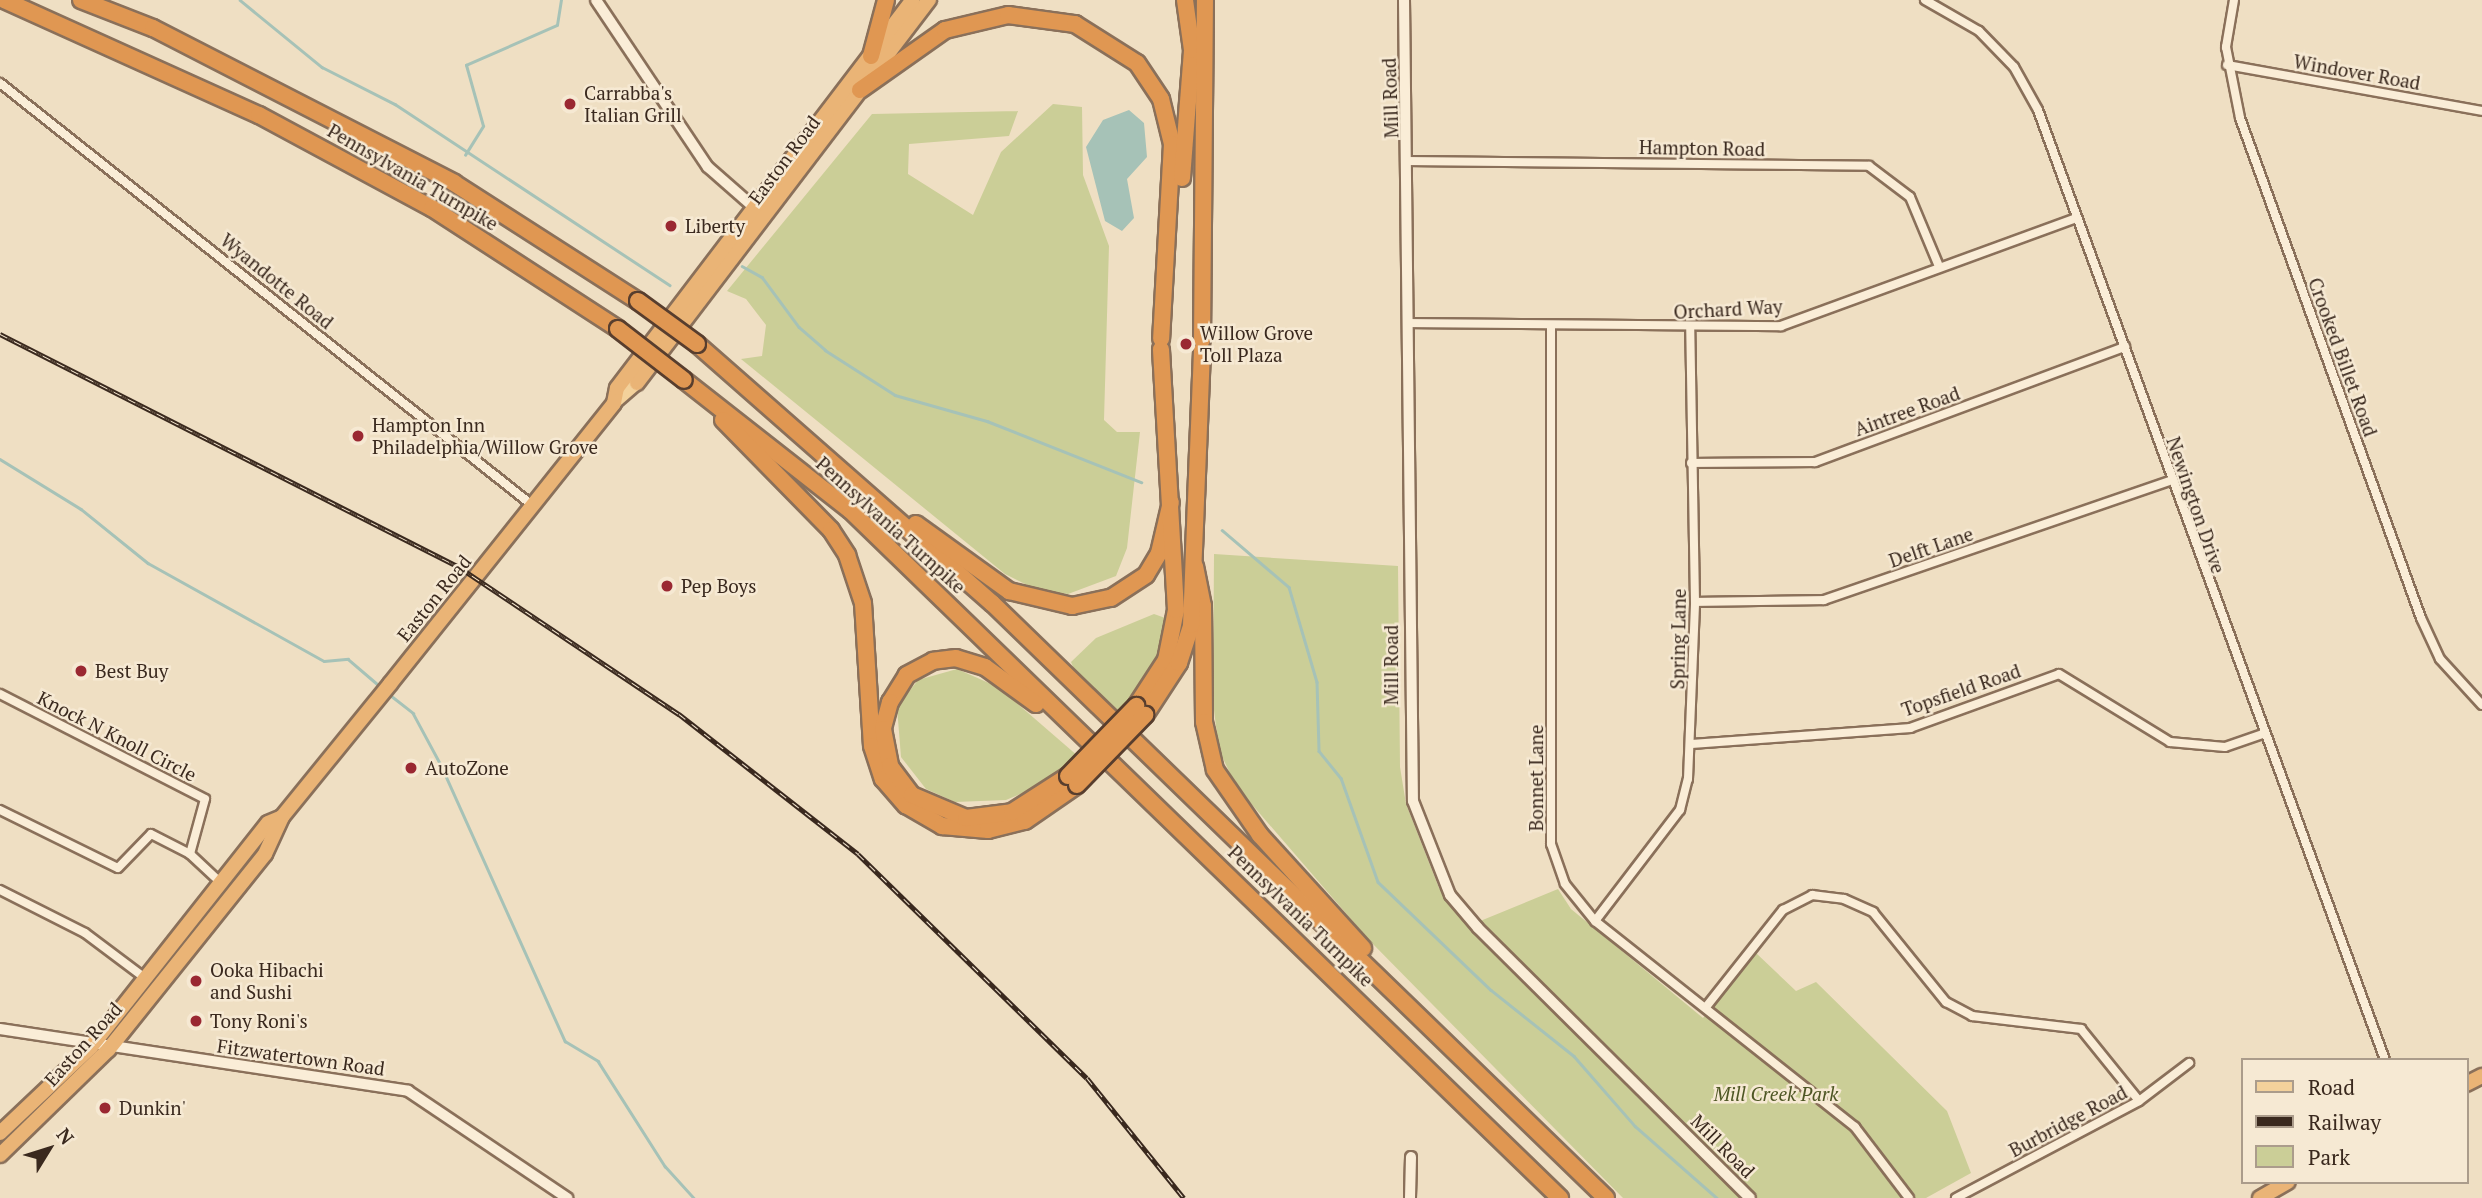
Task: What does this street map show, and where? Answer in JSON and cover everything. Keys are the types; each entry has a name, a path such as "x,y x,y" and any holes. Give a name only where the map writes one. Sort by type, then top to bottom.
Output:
{"highway":[{"name":"Pennsylvania Turnpike","path":"4,0 259,115 432,208 618,329 850,510 1560,1198"},
{"name":"Pennsylvania Turnpike","path":"81,0 233,68 454,183 638,301 697,344 992,603 1477,1070 1606,1198"},
{"path":"871,56 886,0"},
{"name":"Easton Road","path":"0,1155 108,1050 265,854 282,817 614,402 617,388 913,0"},
{"name":"Easton Road","path":"637,383 929,0"},
{"path":"1174,194 1182,178 1192,50 1185,0"},
{"path":"1195,0 1205,37"},
{"path":"684,380 831,530 847,555 863,603 872,746 889,788 927,819 988,830 1025,821 1073,780 1140,711 1186,646 1195,566 1202,345 1205,0"},
{"path":"860,90 927,39 965,23 1030,15 1075,24 1117,47 1155,87 1170,126 1174,194 1161,344 1171,502 1173,637 1140,711"},
{"path":"834,463 1009,591 1055,605 1100,602 1135,585 1159,553 1171,502"},
{"path":"1195,566 1203,606 1204,722 1224,788 1477,1070"},
{"path":"1073,780 1012,812 966,818 930,806 890,766 883,729 890,702 921,666 967,661 1002,677 1120,772"},
{"name":"Easton Road","path":"0,1133 91,1047 268,823 282,817"},
{"path":"2260,1198 2284,1184"}],"main road":[{"name":"Easton Road","path":"614,402 637,383"}],"street":[{"path":"596,0 708,167 766,217"},
{"name":"Mill Road","path":"1404,0 1410,162 1409,757 1427,850 1450,895 1478,928 1750,1198"},
{"name":"Newington Drive","path":"1925,0 1979,31 2014,66 2038,110 2074,219 2125,347 2170,481 2262,734 2384,1058"},
{"name":"Crooked Billet Road","path":"2234,0 2227,65 2230,90 2421,618 2452,676 2482,705"},
{"name":"Windover Road","path":"2227,65 2482,111"},
{"name":"Wyandotte Road","path":"0,83 532,505"},
{"name":"Hampton Road","path":"1410,162 1869,166 1910,197 1938,264"},
{"name":"Orchard Way","path":"1408,323 1689,328 1781,326 1938,264 2074,219"},
{"name":"Bonnet Lane","path":"1551,326 1551,844 1565,884 1595,921 1855,1127 1909,1198"},
{"name":"Spring Lane","path":"1595,921 1680,810 1692,744 1695,602 1689,328"},
{"name":"Aintree Road","path":"1691,463 1815,462 2125,347"},
{"name":"Delft Lane","path":"1695,602 1824,600 2170,481"},
{"name":"Topsfield Road","path":"1692,744 1910,728 2059,674 2170,742 2224,747 2262,734"},
{"name":"Knock N Knoll Circle","path":"0,694 205,799 190,855"},
{"path":"0,810 118,868 151,834 190,855 220,883"},
{"path":"0,890 85,933 145,978"},
{"path":"1706,1007 1783,910 1812,895 1844,899 1873,912 1947,1002 1972,1016 2081,1029 2139,1101"},
{"name":"Fitzwatertown Road","path":"0,1029 108,1050 408,1091 567,1198"},
{"name":"Burbridge Road","path":"1956,1198 2139,1101 2189,1063"},
{"path":"1410,1198 1411,1157"}],"green space":[{"path":"1053,104 1082,107 1083,175 1109,246 1104,420 1117,432 1140,432 1127,548 1116,576 1068,594 1037,590 1005,574 741,359 762,356 766,325 746,299 727,291 872,114 1018,111 1009,136 909,144 908,174 973,215 1001,152"},
{"name":"Mill Creek Park","path":"1214,554 1398,566 1400,767 1406,804 1439,888 1468,926 1558,889 1571,909 1703,1018 1756,953 1796,991 1816,982 1947,1111 1971,1173 1926,1198 1623,1198 1369,940 1236,786 1219,750 1213,702"},
{"path":"1154,614 1168,619 1164,649 1120,719 1078,678 1071,662 1096,638"},
{"path":"957,669 998,687 1079,757 1044,784 1006,800 955,802 926,789 901,757 897,707 918,680"}],"shaded area":[{"path":"1129,110 1144,123 1147,157 1127,179 1134,218 1122,231 1105,221 1086,147 1103,120"}],"waterway":[{"path":"240,0 322,67 395,104 670,285"},
{"path":"465,155 483,126 466,65 557,25 561,0"},
{"path":"742,266 762,277 799,327 825,350 895,395 987,421 1141,482"},
{"path":"0,459 81,509 148,563 324,661 348,659 382,688"},
{"path":"1222,530 1289,587 1317,682 1319,751 1341,778 1378,882 1491,990 1574,1056 1635,1126 1717,1198"},
{"path":"389,694 413,713 441,765 565,1041 598,1061 665,1166 694,1198"}],"railway":[{"path":"0,334 459,567 679,714 858,854 1087,1078 1184,1198"}],"place":[{"name":"Carrabba's Italian Grill","path":"570,104"},
{"name":"Liberty","path":"671,226"},
{"name":"Willow Grove Toll Plaza","path":"1186,344"},
{"name":"Hampton Inn Philadelphia/Willow Grove","path":"358,436"},
{"name":"Pep Boys","path":"667,586"},
{"name":"Best Buy","path":"81,671"},
{"name":"AutoZone","path":"411,768"},
{"name":"Ooka Hibachi and Sushi","path":"196,981"},
{"name":"Tony Roni's","path":"196,1021"},
{"name":"Dunkin'","path":"105,1108"}]}
